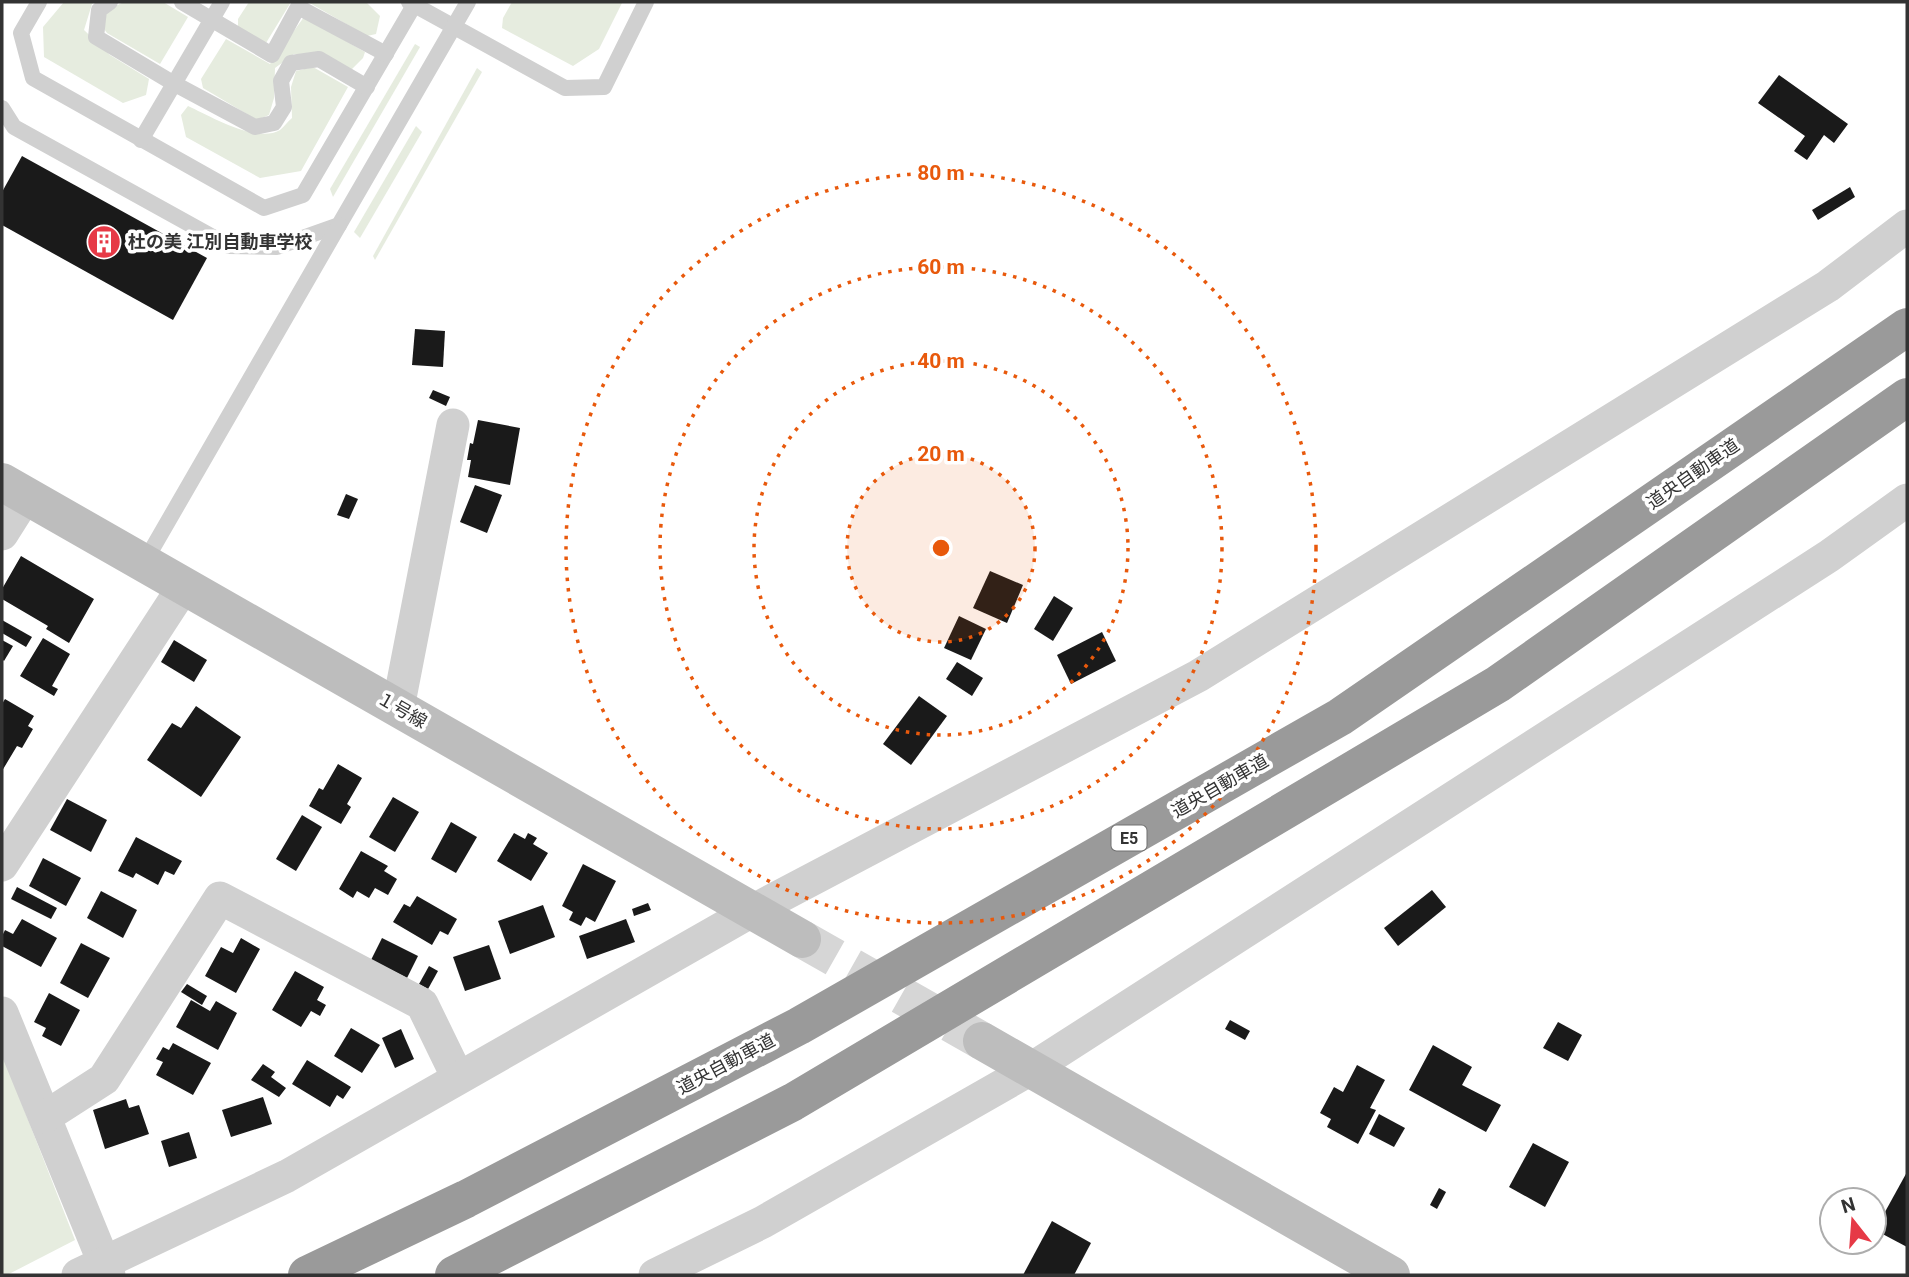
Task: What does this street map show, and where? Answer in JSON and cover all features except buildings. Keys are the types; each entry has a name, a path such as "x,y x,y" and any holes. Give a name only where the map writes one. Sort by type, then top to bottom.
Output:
{"highway":[{"name":"道央自動車道","path":"307,1275 466,1199 799,1026 1340,717 1907,327"},
{"path":"454,1275 793,1102 1498,684 1907,397"}],"street":[{"path":"2,1013 45,1117 98,1271 287,1176 752,911 1198,676 1828,286 1907,226"},
{"path":"398,708 453,425"},
{"name":"１号線","path":"14,489 802,939"},
{"path":"2,534 14,489"},
{"path":"655,1275 762,1222 1031,1069 1829,556 1907,500"},
{"path":"2,865 184,586"},
{"path":"45,1117 104,1079 220,898 422,1003 458,1078"},
{"path":"982,1041 1391,1275"}],"lane":[{"path":"39,2 21,33 33,78 264,208 303,195 367,88 413,3 565,88 604,87 646,2"},
{"path":"110,2 99,10 96,37 173,83 255,127 274,122 284,107 281,81 291,63 319,59 367,88"},
{"path":"182,2 272,55 298,7 386,54"},
{"path":"141,140 222,2"},
{"path":"144,563 468,2"},
{"path":"2,108 13,127 229,246 277,247 339,225"}],"shaded area":[{"path":"64,2 95,2 84,30 110,55 149,79 146,95 123,103 44,57 43,27"},
{"path":"124,2 163,2 188,17 160,64 107,33 102,26 107,10"},
{"path":"249,2 291,2 266,43 238,28 238,19"},
{"path":"308,2 366,2 380,16 376,34 367,36"},
{"path":"512,2 622,3 599,49 573,66 502,28 503,18"},
{"path":"304,17 365,52 363,58 351,70 323,56 294,54 275,68 274,98 269,115 257,120 203,88 201,79 226,39 270,64"},
{"path":"415,44 420,47 333,197 330,189"},
{"path":"313,67 348,87 301,171 260,178 186,137 181,115 188,106 247,131 259,134 280,130 292,118 291,87 296,71"},
{"path":"477,68 482,72 375,260 373,256"},
{"path":"416,126 422,132 360,238 354,232"},
{"path":"2,1053 75,1240 7,1275 2,1275"}],"tunnel":[{"path":"802,939 982,1041"}],"place":[{"name":"杜の美 江別自動車学校","path":"104,242"}]}
